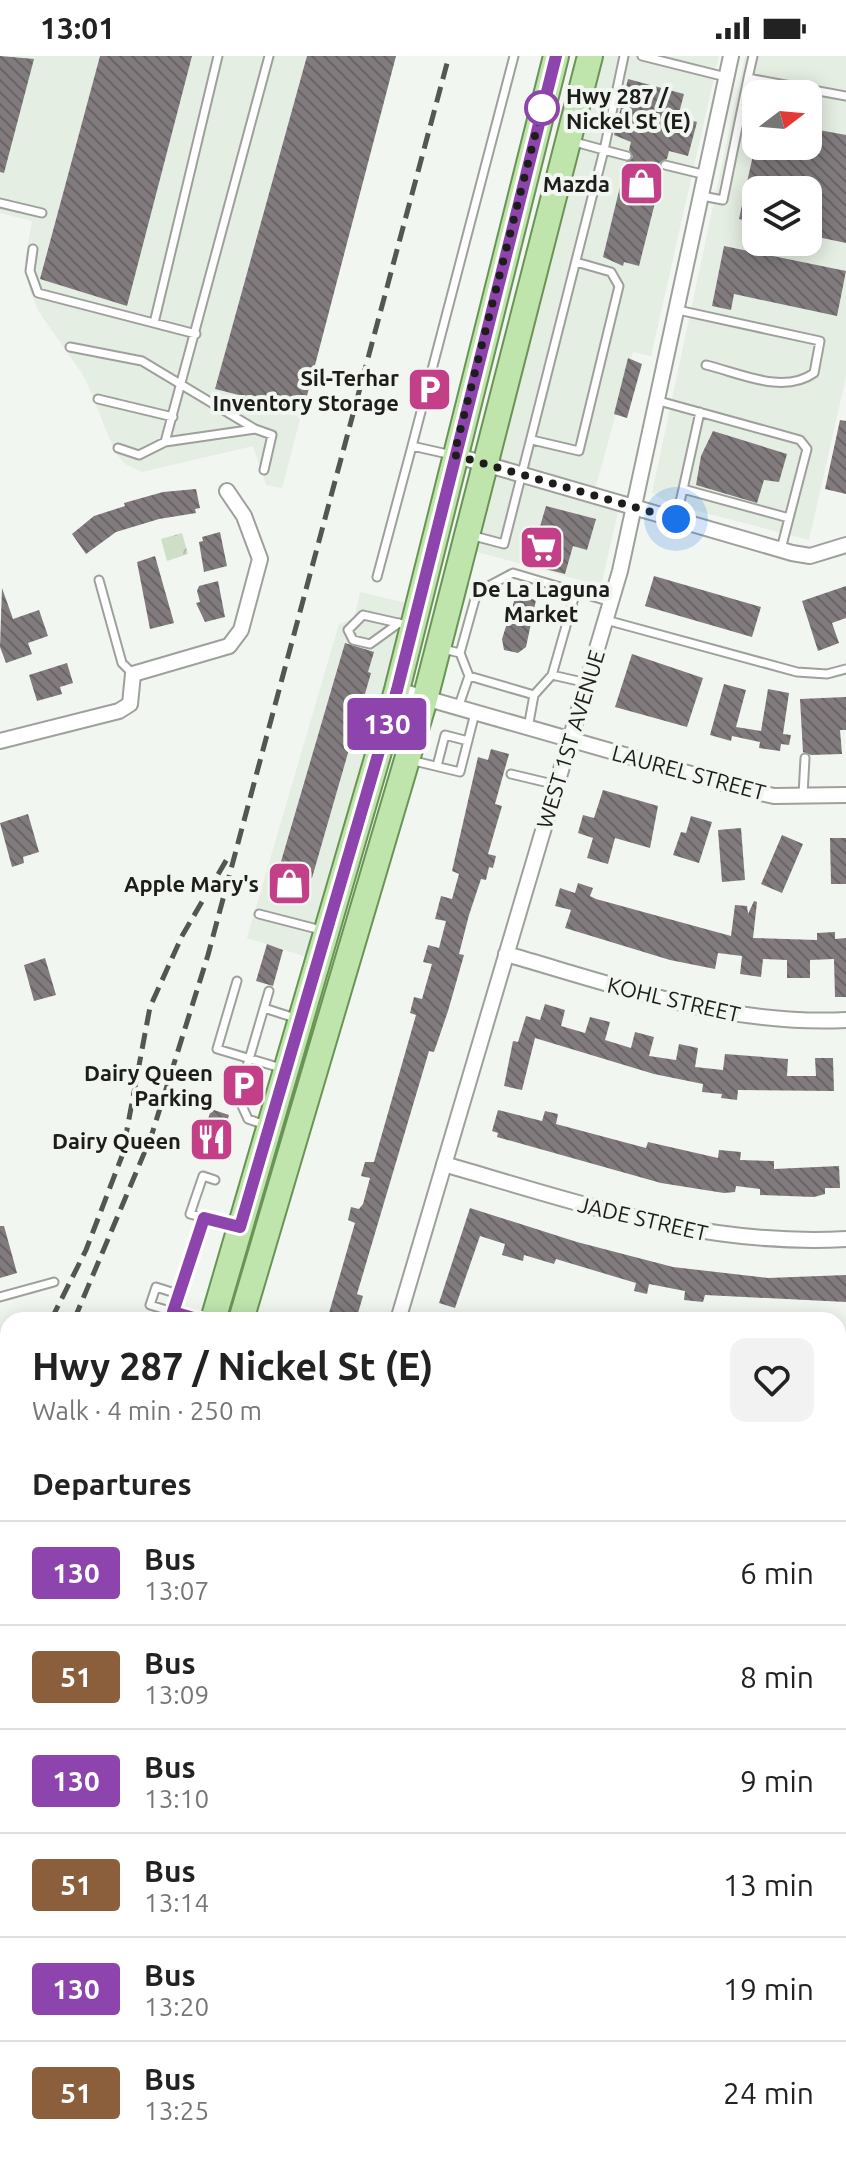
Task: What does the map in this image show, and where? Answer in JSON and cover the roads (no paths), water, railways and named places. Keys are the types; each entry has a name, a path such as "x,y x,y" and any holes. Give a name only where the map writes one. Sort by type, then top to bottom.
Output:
{"main road":[{"path":"215,1312 397,690 406,625 454,455 556,56"},
{"path":"243,1312 425,699 449,650 454,585 590,56"}],"street":[{"name":"WEST 1ST AVENUE","path":"400,1312 611,602 659,401 730,57"},
{"path":"454,455 810,556 846,545"},
{"path":"0,741 119,711 130,704 133,674 229,646 241,630 260,559 244,516 227,491"},
{"name":"LAUREL STREET","path":"397,690 747,790 803,797 846,795"},
{"name":"KOHL STREET","path":"506,954 650,996 740,1017 846,1020"},
{"name":"JADE STREET","path":"444,1164 655,1225 766,1240 846,1239"}],"lane":[{"path":"154,323 218,56"},
{"path":"165,442 269,56"},
{"path":"377,577 514,56"},
{"path":"466,535 504,544 604,150 624,56"},
{"path":"642,56 726,77"},
{"path":"702,196 723,200 752,59 730,57"},
{"path":"748,78 846,96"},
{"path":"568,140 627,156"},
{"path":"665,165 706,175"},
{"path":"0,203 42,213"},
{"path":"33,249 30,271 38,293 196,334"},
{"path":"532,440 579,451 619,286 611,272 576,262"},
{"path":"678,310 820,341 814,373 799,383 783,384 706,365"},
{"path":"70,347 142,361 255,429 272,435 264,470"},
{"path":"98,399 173,417"},
{"path":"659,401 800,440 807,449 781,549"},
{"path":"676,519 700,412"},
{"path":"118,448 139,455 165,442 255,429"},
{"path":"412,446 454,455"},
{"path":"683,489 789,518"},
{"path":"534,695 469,676 449,650 477,592 513,573 611,602"},
{"path":"99,580 122,663 133,674"},
{"path":"454,585 477,592"},
{"path":"528,728 534,695 552,675 576,591"},
{"path":"363,615 406,625 365,644 353,640 348,630 363,615"},
{"path":"606,620 797,672 827,674 846,669"},
{"path":"552,675 587,683"},
{"path":"458,708 469,676"},
{"path":"407,759 460,772 475,713"},
{"path":"437,766 445,735 468,741"},
{"path":"803,797 805,758"},
{"path":"511,774 557,785"},
{"path":"259,914 327,932"},
{"path":"237,981 217,1049 286,1069"},
{"path":"269,991 238,1097 248,1119 270,1127"},
{"path":"264,1008 301,1019"},
{"path":"215,1180 203,1176 190,1214 240,1227"},
{"path":"178,1294 156,1287 150,1305 173,1312 204,1218"},
{"path":"0,1297 54,1282"}],"railway":[{"path":"77,1312 151,1137 208,955 449,56"},
{"path":"55,1312 86,1250 122,1156 150,1007 182,936 227,859"}],"place":[{"name":"Hwy 287 / Nickel St (E)","path":"542,108"},
{"name":"Mazda","path":"641,183"},
{"name":"Sil-Terhar Inventory Storage","path":"430,390"},
{"name":"De La Laguna Market","path":"541,547"},
{"name":"Apple Mary's","path":"290,883"},
{"name":"Dairy Queen Parking","path":"244,1085"},
{"name":"Dairy Queen","path":"212,1140"}]}
